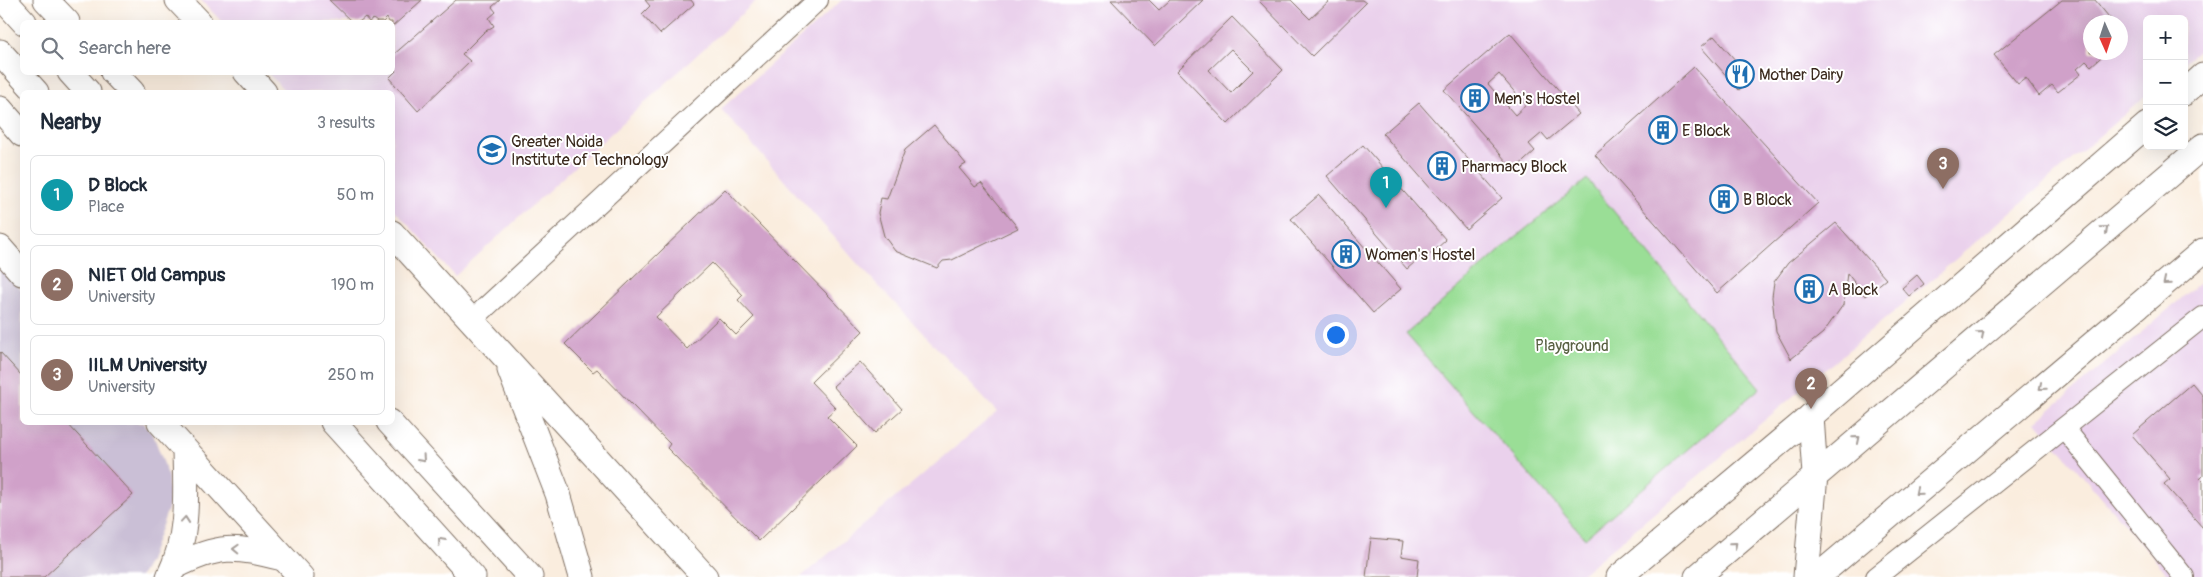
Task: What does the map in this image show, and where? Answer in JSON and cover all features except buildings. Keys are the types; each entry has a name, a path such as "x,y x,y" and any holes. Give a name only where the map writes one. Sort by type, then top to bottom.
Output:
{"street":[{"path":"4,0 22,20"},
{"path":"46,0 65,20"},
{"path":"178,0 197,20"},
{"path":"472,320 818,0"},
{"path":"0,52 20,74"},
{"path":"21,75 34,90"},
{"path":"73,75 86,90"},
{"path":"116,75 130,90"},
{"path":"249,75 262,90"},
{"path":"2188,89 2203,76"},
{"path":"0,109 20,132"},
{"path":"1619,577 1811,416 2143,128"},
{"path":"1697,577 2203,146"},
{"path":"395,236 705,577"},
{"path":"0,248 20,271"},
{"path":"1817,577 2203,251"},
{"path":"1876,577 2203,317"},
{"path":"504,356 558,494 582,577"},
{"path":"1806,577 1815,475 1811,416"},
{"path":"163,425 301,577"},
{"path":"336,425 473,577"},
{"path":"392,425 530,577"},
{"path":"2064,428 2184,577"},
{"path":"171,572 186,523 185,451"},
{"path":"171,572 200,554 218,549 254,550 284,558"}],"shaded area":[{"name":"Greater Noida Institute of Technology","path":"201,0 757,0 455,276 395,210 395,90 284,90 270,75 395,75 395,20 220,20"},
{"path":"842,0 2203,0 2203,47 2188,60 2188,15 2143,15 2143,98 1928,283 1578,577 801,577 997,412 856,262 721,109"},
{"path":"0,266 20,289 20,425 145,425 153,434 168,475 169,506 149,561 140,577 0,577"},
{"path":"2203,280 2203,577 2170,577 2036,422"}],"green space":[{"name":"Playground","path":"1587,179 1760,388 1585,538 1406,334 1512,240"}],"place":[{"name":"Mother Dairy","path":"1740,74"},
{"name":"Men's Hostel","path":"1475,98"},
{"name":"E Block","path":"1663,130"},
{"name":"Greater Noida Institute of Technology","path":"492,150"},
{"name":"Pharmacy Block","path":"1442,166"},
{"name":"IILM University","path":"1943,189"},
{"name":"B Block","path":"1724,199"},
{"name":"D Block","path":"1386,208"},
{"name":"Women's Hostel","path":"1346,254"},
{"name":"A Block","path":"1809,289"},
{"name":"NIET Old Campus","path":"1811,409"}]}
